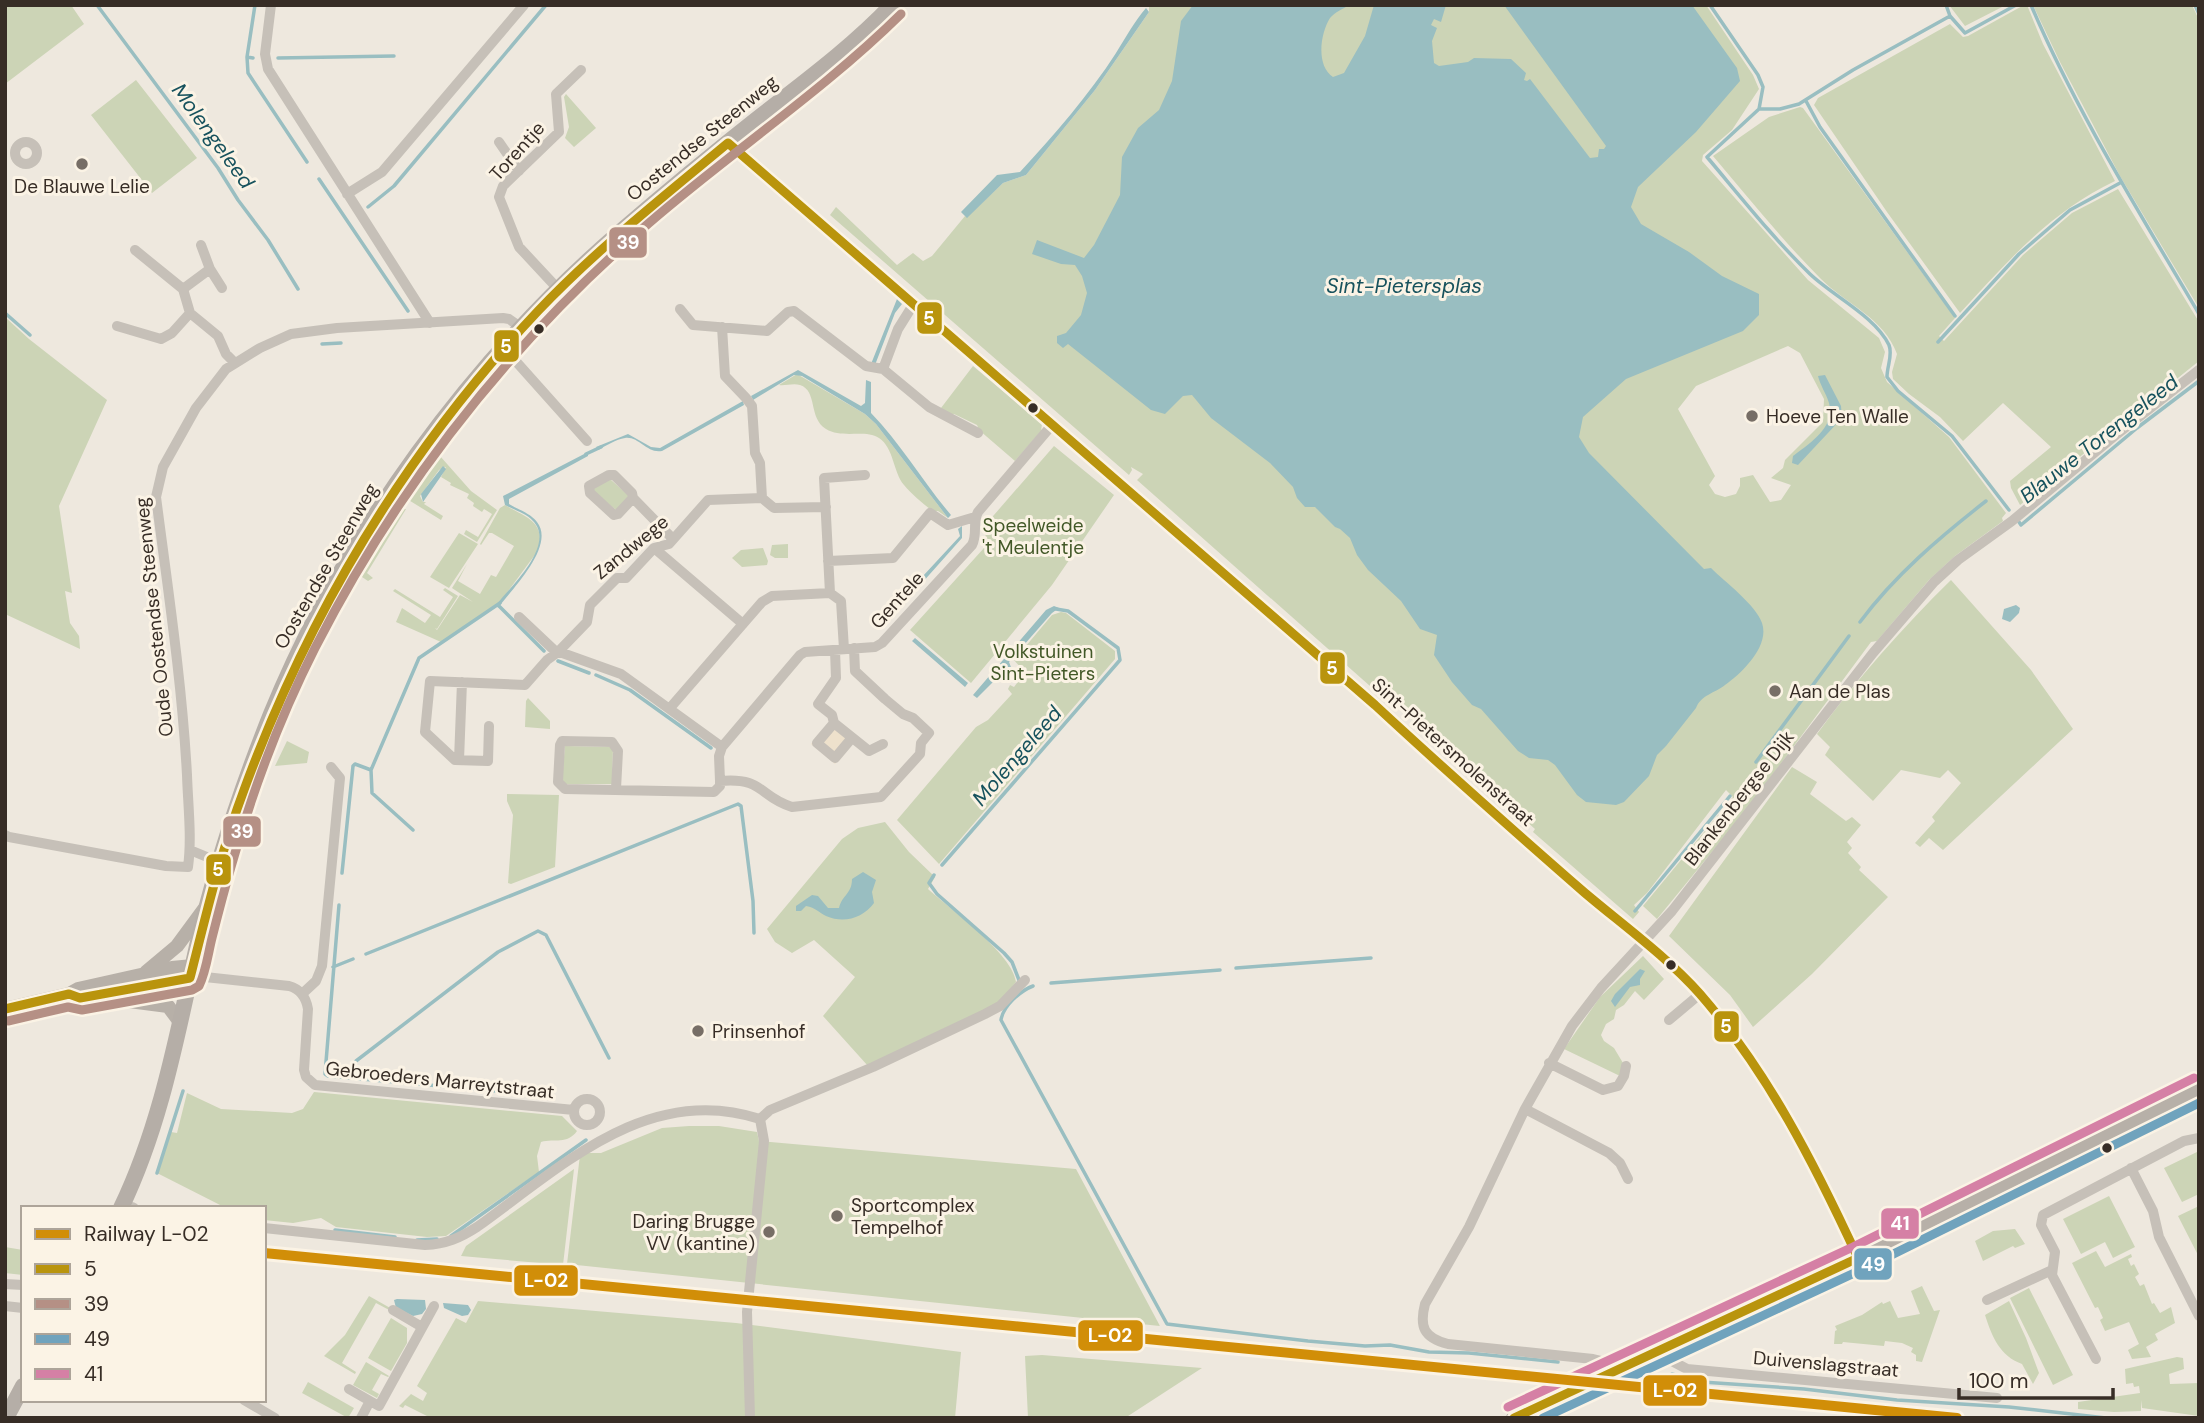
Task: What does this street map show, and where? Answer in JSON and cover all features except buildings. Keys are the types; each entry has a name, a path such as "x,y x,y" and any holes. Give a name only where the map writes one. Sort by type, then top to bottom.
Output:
{"main road":[{"name":"Oostendse Steenweg","path":"122,1206 149,1140 164,1093 180,1022 196,974 207,905 219,862 272,712 303,644 358,544 440,425 504,348 559,290 618,234 728,142 833,60 892,5"},
{"path":"142,975 177,946 207,905"},
{"path":"5,1009 142,975 196,974"},
{"path":"69,994 80,998 196,974"},
{"path":"91,996 162,1004 174,1011 180,1022"},
{"path":"1513,1418 1858,1258 2199,1089"},
{"path":"6,1418 21,1390"},
{"path":"17,1418 26,1402"}],"street":[{"path":"271,5 265,54 268,69 430,323"},
{"path":"347,194 382,172 524,5"},
{"name":"Torentje","path":"559,290 519,247 501,204 500,191 559,132 556,94 581,70"},
{"path":"499,142 519,171"},
{"name":"Sint-Pietersmolenstraat","path":"728,142 1375,705 1475,797 1659,953 1700,994 1733,1036 1789,1121 1817,1170 1858,1258"},
{"path":"201,244 210,269 222,288"},
{"path":"135,250 183,289 190,313 218,336 226,354 235,363"},
{"path":"183,289 210,269"},
{"path":"883,369 898,329 913,304"},
{"path":"680,309 693,325 767,331 788,312 794,311 866,366 883,369 929,407 978,433"},
{"path":"117,326 161,339 172,333 190,313"},
{"name":"Oude Oostendse Steenweg","path":"190,850 180,694 156,497 163,467 196,408 226,369 260,348 291,334 337,328 503,318 509,318 522,328"},
{"path":"722,327 725,376 746,398 753,414 755,453 760,463 762,498"},
{"path":"504,348 587,441"},
{"name":"Blankenbergse Dijk","path":"1623,1366 1593,1359 1448,1344 1436,1341 1427,1334 1423,1326 1425,1304 1468,1227 1549,1063 1572,1026 1601,988 1645,942 1744,822 1873,653 1934,582 1958,560 2012,521 2117,433 2199,370"},
{"name":"Gentele","path":"722,747 800,655 805,652 875,647 882,643 972,545 975,517 1052,425"},
{"path":"633,498 614,515 590,493 589,486 614,475 674,539"},
{"path":"830,593 824,478 865,475"},
{"name":"Zandwege","path":"458,760 425,732 430,681 525,685 587,622 590,605 617,578 626,578 654,548 669,544 708,500 762,498 774,508 826,507"},
{"path":"828,561 893,558 930,513 947,525 975,517"},
{"path":"654,548 743,624"},
{"path":"670,708 762,603 772,596 830,593 841,601 844,649 836,678 818,704 832,715 834,723 869,751 883,744"},
{"path":"519,617 558,652 621,674 722,747 719,756 720,786 714,792 565,789 558,782 562,741 612,742 617,745 616,789"},
{"path":"720,781 738,780 755,784 779,803 792,807 881,797 920,754 921,743 929,733 885,699 855,671 844,649"},
{"path":"462,682 458,760 488,761 489,726"},
{"path":"834,723 817,743 835,758 851,738"},
{"path":"196,974 289,986 302,994 316,981 322,966 340,778 331,767"},
{"path":"5,835 9,838 166,866 188,867 190,850 219,862"},
{"path":"760,1119 770,1110 873,1068 985,1014 1000,1006 1025,980"},
{"name":"Gebroeders Marreytstraat","path":"302,994 308,1012 304,1070 306,1077 315,1085 574,1110"},
{"path":"1669,1020 1700,994"},
{"path":"1549,1063 1603,1090 1618,1086 1626,1066"},
{"path":"1525,1109 1609,1153 1620,1163 1628,1179"},
{"path":"266,1228 425,1245 443,1244 460,1238 589,1147 631,1124 659,1114 685,1110 732,1113 760,1119"},
{"path":"750,1418 747,1312 764,1141 760,1119"},
{"path":"2096,1359 2052,1275 2055,1252 2041,1225 2043,1215 2184,1141 2199,1138"},
{"path":"2131,1168 2153,1211 2159,1237 2199,1316"},
{"path":"1987,1300 2052,1270"},
{"path":"349,1389 379,1406 434,1306"},
{"path":"393,1310 422,1327"},
{"name":"Duivenslagstraat","path":"1659,1350 1670,1360 1687,1368 1997,1398"},
{"path":"361,1418 370,1401"},
{"path":"247,1402 275,1418"}],"green space":[{"path":"5,5 71,5 84,24 5,84"},
{"path":"1149,5 1706,5 1753,75 1759,89 1732,130 1703,155 1702,161 1808,280 1879,338 1885,352 1881,368 1887,382 1949,437 2006,513 2003,521 1955,556 1929,580 1877,641 1871,642 1748,808 1657,919 1643,906 1733,797 1726,790 1647,893 1634,905 1639,912 1633,919 1533,832 1535,829 1395,705 1400,699 1385,686 1379,694 1137,480 1143,474 1131,467 1129,475 830,215 836,207 897,265 913,253 923,261 932,256 965,216 1003,183 1026,175 1095,90 1149,12","holes":["1788,346 1800,353 1824,399 1823,422 1771,478 1791,485 1781,500 1770,502 1753,475 1740,478 1736,494 1725,497 1715,494 1709,485 1715,476 1678,409 1696,386"]},
{"path":"1949,5 2006,5 1965,26"},
{"path":"2027,5 2043,44 2115,181 2070,207 2031,239 1960,313 1814,105 1818,98 1950,24 1963,37 1968,36"},
{"path":"2033,5 2192,5 2199,20 2199,308 2120,176"},
{"path":"136,80 197,158 152,193 91,115"},
{"path":"566,94 596,128 574,147 565,138 569,127 564,97"},
{"path":"1800,107 1955,318 1939,336 1944,341 2023,255 2072,213 2118,189 2199,322 2199,361 2020,505 2010,481 2051,447 2003,403 1963,441 1940,417 1893,379 1897,354 1883,331 1864,312 1821,279 1713,156 1769,117"},
{"path":"5,317 107,400 59,506 72,593 65,591 70,623 79,636 80,649 5,614"},
{"path":"973,366 1042,424 1041,431 1015,461 979,430 977,425 941,408"},
{"path":"797,374 865,414 876,424 948,518 938,511 932,511 907,489 900,480 888,448 879,438 826,429 817,418 806,388 797,384 779,385"},
{"name":"Speelweide 't Meulentje","path":"1054,446 1114,495 1052,585 971,683 910,630 984,548 987,523"},
{"path":"440,456 471,491 497,510 477,542 464,534 466,530 478,537 492,514 473,506 474,503 467,498 469,494 450,485 451,483 441,477 446,467 439,470 420,496 423,502 426,502 424,504 443,516 441,520 407,499"},
{"path":"610,479 628,495 628,499 616,510 594,492 594,487"},
{"path":"505,505 533,522 537,527 540,542 537,552 497,606 441,642 396,622 402,608 425,623 431,615 393,591 395,589 440,617 453,597 443,590 445,588 458,596 437,629 435,628 437,630 460,595 473,602 452,588 467,564 458,581 480,594 491,575 496,577 514,546 492,533 480,544 500,508"},
{"path":"400,509 406,509 367,573 373,578 368,581 362,577 362,571"},
{"path":"459,533 478,544 449,588 430,577"},
{"path":"788,544 788,558 775,558 770,555 772,545"},
{"path":"763,548 767,565 742,567 732,558 741,550"},
{"path":"1951,580 2031,670 2073,729 1943,850 1929,838 1920,847 1915,843 1935,821 1932,817 1961,783 1948,770 1940,778 1901,770 1873,801 1825,755 1830,747 1817,734 1881,654"},
{"name":"Volkstuinen Sint-Pieters","path":"1066,613 1115,651 1115,659 939,864 897,820 976,727 988,720 1012,694 1008,689 1010,685 1014,687 1023,675 1017,671 1020,667 1014,660 1052,615"},
{"path":"528,698 550,721 550,729 525,727"},
{"path":"287,741 309,752 307,763 275,766"},
{"path":"565,746 613,747 612,784 565,784 562,779"},
{"path":"1792,767 1817,782 1810,794 1846,821 1852,817 1861,825 1847,842 1852,848 1848,853 1861,867 1859,870 1888,897 1812,974 1753,1027 1730,995 1669,936"},
{"path":"507,794 559,795 555,867 511,884 508,883 513,815"},
{"path":"885,822 909,852 935,877 928,889 993,946 1004,958 1016,982 999,1003 868,1066 823,1016 855,977 814,940 792,953 775,942 767,929 842,839 858,828"},
{"path":"1643,956 1664,979 1644,1000 1635,991 1624,1005 1616,1010 1614,1019 1606,1024 1601,1035 1604,1041 1614,1048 1623,1063 1620,1076 1564,1049 1600,997"},
{"path":"314,1092 562,1116 577,1131 565,1140 541,1142 537,1156 539,1172 446,1236 427,1237 336,1227 321,1218 293,1223 266,1220 266,1206 222,1206 157,1173 171,1132 177,1133 187,1093 221,1109 292,1113 303,1109"},
{"name":"Sportcomplex Tempelhof","path":"719,1126 757,1132 759,1141 1076,1169 1160,1326 567,1264 580,1155 601,1153 662,1128"},
{"path":"2199,1151 2199,1194 2182,1202 2164,1168"},
{"path":"574,1169 563,1265 461,1256 466,1246"},
{"path":"2109,1196 2135,1247 2113,1258 2105,1242 2081,1254 2063,1219"},
{"path":"2199,1206 2199,1257 2178,1216"},
{"path":"2015,1229 2025,1244 2015,1248 2013,1246 1983,1261 1975,1241 1993,1231"},
{"path":"5,1247 21,1250 21,1275 5,1273"},
{"path":"2096,1251 2105,1267 2131,1254 2132,1257 2128,1259 2139,1274 2135,1277 2140,1286 2144,1284 2152,1304 2154,1303 2160,1313 2171,1307 2175,1323 2155,1334 2158,1340 2146,1347 2151,1357 2132,1359 2128,1350 2139,1344 2129,1322 2105,1331 2098,1307 2095,1308 2072,1263"},
{"path":"1922,1286 1934,1311 1940,1310 1922,1362 1916,1361 1916,1355 1911,1352 1913,1348 1902,1343 1885,1341 1884,1346 1843,1342 1834,1344 1837,1330 1835,1326 1862,1315 1882,1302 1883,1304 1890,1301 1898,1318 1920,1314 1911,1291"},
{"path":"2029,1288 2073,1375 2053,1385 2010,1298"},
{"path":"369,1296 392,1309 391,1311 376,1303 342,1363 356,1372 355,1374 324,1356 345,1335"},
{"path":"478,1301 736,1323 961,1352 955,1418 431,1418 405,1405 403,1408 399,1406 411,1394 423,1401 427,1393 417,1386 456,1318 466,1323"},
{"path":"2009,1301 2039,1373 2033,1384 2022,1364 2002,1351 1985,1315"},
{"path":"391,1318 407,1328 407,1343 391,1371 368,1358"},
{"path":"1042,1355 1202,1368 1125,1418 1028,1418 1025,1356"},
{"path":"2177,1357 2183,1358 2184,1369 2169,1374 2170,1384 2199,1383 2199,1416 2142,1408 2141,1400 2141,1411 2078,1409 2078,1402 2140,1393 2139,1386 2126,1384 2125,1369"},
{"path":"366,1362 389,1376 381,1374 372,1390 379,1394 377,1398 353,1385"},
{"path":"308,1382 354,1408 348,1418 302,1393"}],"shaded area":[{"path":"832,720 856,739 835,764 811,744"}],"water":[{"name":"Sint-Pietersplas","path":"1193,5 1349,5 1330,18 1322,41 1324,65 1333,77 1344,73 1365,36 1374,5 1446,5 1441,22 1434,19 1431,25 1437,28 1432,41 1434,63 1439,66 1468,62 1474,58 1511,59 1526,73 1524,80 1530,79 1590,158 1598,157 1599,149 1606,146 1504,5 1692,5 1737,68 1740,81 1696,132 1638,187 1631,207 1641,224 1689,252 1722,276 1759,294 1759,315 1743,331 1626,379 1583,417 1579,437 1589,453 1704,569 1711,568 1747,601 1762,623 1762,641 1753,658 1739,673 1701,700 1657,755 1649,776 1624,802 1616,805 1586,802 1577,795 1555,765 1548,760 1529,758 1518,751 1481,709 1472,705 1452,682 1434,655 1437,635 1420,629 1401,601 1368,570 1357,555 1350,538 1315,507 1305,507 1297,498 1293,487 1270,463 1211,418 1192,395 1183,396 1165,414 1151,410 1068,344 1063,348 1057,343 1057,336 1066,333 1081,315 1087,293 1082,276 1075,265 1061,264 1032,254 1037,240 1084,258 1094,245 1120,195 1122,157 1138,128 1159,110 1172,81 1181,21"},
{"path":"1146,8 1149,12 1095,90 1026,175 1003,183 967,218 961,212 997,175 1020,172 1058,129 1094,84"},
{"path":"897,299 902,304 895,313 875,365 871,364"},
{"path":"798,370 861,406 865,403 866,380 871,382 871,413 951,515 948,518 876,424 865,414 802,376 794,375 753,400 751,396"},
{"path":"1825,375 1841,406 1842,418 1798,465 1792,463 1793,456 1820,434 1829,420 1829,403 1818,376"},
{"path":"743,401 744,405 662,451 652,450 630,438 618,440 598,450 596,447 628,434 651,447 660,448"},
{"path":"588,452 588,456 509,499 509,504 537,522 541,532 541,543 530,567 498,608 497,604 529,565 539,542 539,531 533,521 505,505 503,496"},
{"path":"443,466 446,469 423,502 421,494"},
{"path":"962,526 962,538 889,620 886,616 960,536 958,529"},
{"path":"2016,605 2020,608 2019,613 2010,622 2002,619 2004,609"},
{"path":"1054,606 1059,608 1009,662 1014,675 1011,677 1001,674 977,698 973,695 1046,610"},
{"path":"915,638 968,683 965,687 912,641"},
{"path":"863,872 876,880 872,892 874,903 859,916 833,918 806,906 801,911 796,911 796,906 812,895 818,896 828,908 839,908 852,879"},
{"path":"1640,969 1645,971 1640,985 1630,987 1615,1007 1611,1001 1615,994"},
{"path":"394,1300 425,1300 426,1309 422,1314 413,1316 396,1308"},
{"path":"443,1303 468,1305 471,1310 468,1315 462,1316 444,1308"}],"waterway":[{"name":"Molengeleed","path":"97,5 218,168 298,289"},
{"path":"253,58 247,57 255,5"},
{"path":"368,207 394,186 546,5"},
{"name":"Blauwe Torengeleed","path":"1710,5 1758,75 1763,87 1759,109 1707,157 1796,260 1883,335 1890,349 1887,377 1898,391 1952,436 2009,510"},
{"path":"1946,5 1950,16"},
{"path":"1759,109 1780,109 1799,104 1853,70 1950,16 1965,33 2016,5"},
{"path":"2031,5 2089,124 2199,314"},
{"path":"2195,5 2199,14"},
{"path":"278,58 394,56"},
{"path":"247,57 248,73 307,162"},
{"path":"1806,101 1820,127 1955,316"},
{"path":"319,179 408,311"},
{"path":"1938,342 2019,254 2070,210 2120,183"},
{"path":"5,313 30,335"},
{"name":"Molengeleed","path":"322,344 341,343"},
{"name":"Blauwe Torengeleed","path":"2019,522 2021,525 2137,428 2199,381"},
{"name":"Molengeleed","path":"586,454 601,447"},
{"path":"1860,622 1888,588 1919,557 1986,501"},
{"path":"413,830 372,793 371,770 419,658 500,603"},
{"path":"498,605 544,651"},
{"name":"Molengeleed","path":"942,865 1120,660 1118,648 1068,611 1056,609"},
{"path":"1756,762 1849,636"},
{"path":"558,661 589,673"},
{"path":"596,675 630,690 711,748"},
{"path":"342,873 353,766 355,764 371,770"},
{"path":"1635,911 1730,796"},
{"path":"366,954 738,804 741,806 753,901 754,933"},
{"name":"Molengeleed","path":"934,875 929,883 937,894 1004,953 1012,962 1019,980"},
{"path":"339,905 325,1074 552,1096"},
{"path":"356,1061 498,952 538,931 546,935 609,1058"},
{"path":"1236,968 1371,958"},
{"path":"333,967 353,959"},
{"path":"1051,983 1220,970"},
{"name":"Molengeleed","path":"1033,986 1013,1000 1005,1009 1001,1020 1167,1324 1308,1341 1365,1346 1390,1345 1429,1352 1558,1362"},
{"path":"157,1173 183,1091"},
{"path":"451,1236 586,1140"},
{"path":"335,1230 395,1237"},
{"path":"417,1240 437,1239"},
{"path":"1672,1374 1702,1382 1804,1389 1897,1400 2009,1407 2106,1418 2153,1418"}],"rail line":[{"name":"L-02","path":"266,1253 1957,1418"}],"transit line":[{"name":"39","path":"8,1021 68,1007 82,1010 192,990 199,986 248,811 290,701 348,588 421,474 461,419 505,367 598,269 680,197 840,69 901,14"},
{"name":"5","path":"728,143 1687,980 1725,1024 1769,1087 1825,1188 1858,1258"},
{"name":"5","path":"5,1009 69,994 80,998 190,978 228,836 270,723 331,596 404,477 490,364 560,288 606,245 728,143"},
{"name":"41","path":"1508,1407 1853,1247 2194,1078"},
{"name":"49","path":"1543,1418 1863,1269 2199,1103"},
{"name":"5","path":"1514,1418 1858,1258"}],"place":[{"name":"De Blauwe Lelie","path":"82,164"},
{"name":"Hoeve Ten Walle","path":"1752,416"},
{"name":"Aan de Plas","path":"1775,691"},
{"name":"Prinsenhof","path":"698,1031"},
{"name":"Sportcomplex Tempelhof","path":"837,1216"},
{"name":"Daring Brugge VV (kantine)","path":"769,1232"}]}
